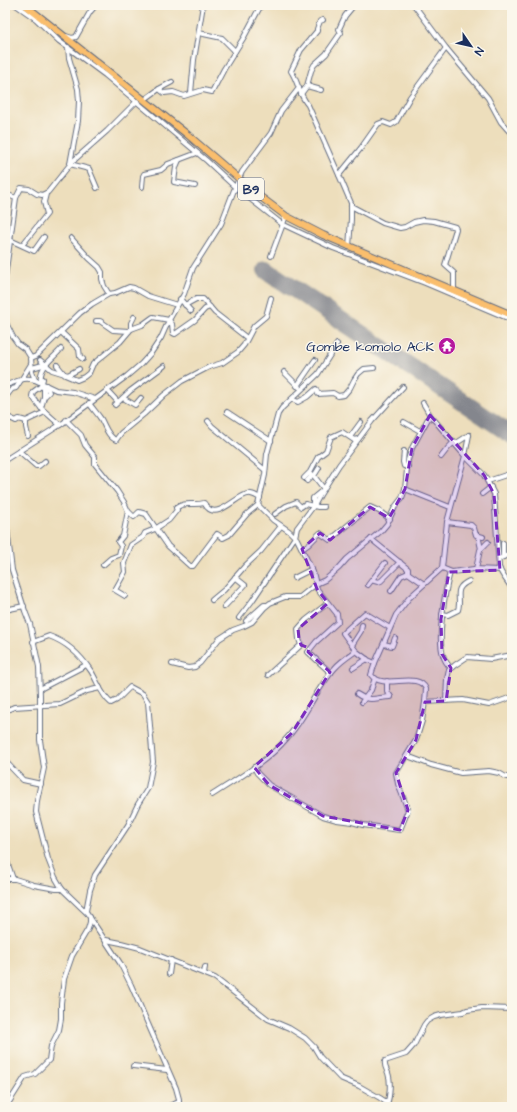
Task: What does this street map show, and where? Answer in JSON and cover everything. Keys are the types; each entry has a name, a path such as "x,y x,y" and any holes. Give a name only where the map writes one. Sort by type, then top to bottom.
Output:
{"highway":[{"name":"B9","path":"25,5 62,35 70,45 140,100 188,135 286,216 349,247 512,315"}],"street":[{"path":"16,5 70,45 79,101 78,121 70,164"},
{"path":"62,35 72,38 76,37 90,12 96,5"},
{"path":"191,94 194,60 204,5"},
{"path":"158,89 164,93 173,92 184,96 203,90 212,92 261,5"},
{"path":"301,94 307,86 314,65 326,54 340,34 339,29 345,16 354,5"},
{"path":"414,5 446,48 488,98 501,122 508,130 512,132"},
{"path":"323,20 319,24 317,31 301,50 290,71 299,88 303,100 308,105 349,197 352,219 349,247"},
{"path":"200,33 222,38 235,51"},
{"path":"339,175 378,124 383,122 390,126 395,123 410,97 446,48"},
{"path":"23,244 47,214 44,202 46,194 55,185 70,164 140,100 172,82"},
{"path":"307,86 321,90"},
{"path":"5,460 60,425 145,361 161,338 187,285 193,268 221,224 239,178 271,133 277,118 287,102 299,88"},
{"path":"140,100 235,187 282,224 333,248 425,283 512,320"},
{"path":"142,187 143,175 161,170 168,164 197,153"},
{"path":"179,160 176,167 174,182 195,186"},
{"path":"70,164 89,169 97,188"},
{"path":"5,277 16,198 21,188 29,189 37,194 46,194"},
{"path":"5,194 16,198"},
{"path":"351,206 383,223 397,227 403,228 410,223 423,220 434,221 455,227 456,230 445,265 454,273 454,291"},
{"path":"272,256 286,216"},
{"path":"9,242 23,244 34,251 44,237"},
{"path":"70,238 99,267 102,272 104,286 109,294"},
{"path":"31,358 36,356 80,313 109,294 129,287 134,288 148,296 177,305"},
{"path":"89,403 108,433 115,440 164,395 193,375 232,356 241,348 254,326 266,316 271,298"},
{"path":"180,299 191,311"},
{"path":"186,304 191,300 203,299 215,314 247,338"},
{"path":"96,321 100,321 113,330 130,330 142,325 153,317 169,320 172,324 173,333 175,334 210,307"},
{"path":"40,360 52,370 77,380 84,377 89,373 93,364 120,342 130,330 134,317"},
{"path":"5,321 13,337 18,344 26,350 31,358 32,372 35,380"},
{"path":"61,332 78,349 80,357 83,359"},
{"path":"66,420 81,435 85,445 95,457 95,464 117,491 128,511 134,517 139,512 146,514 168,546 190,566 193,566 217,534 223,538 229,536 247,514 258,505 270,441 278,414 282,408 318,374 337,344"},
{"path":"43,410 44,388 40,376 46,364 61,349"},
{"path":"297,386 315,360"},
{"path":"5,398 12,389 16,388 21,378 32,366 46,364"},
{"path":"57,365 65,375"},
{"path":"107,390 117,404 164,366"},
{"path":"292,399 298,402 307,397 316,389 318,394 333,393 338,396 344,395 358,374 364,369 374,368"},
{"path":"65,375 79,369"},
{"path":"284,372 297,386 304,388"},
{"path":"5,385 21,378 30,378 56,390 73,392 95,399"},
{"path":"43,383 33,392 32,396 43,410 60,425"},
{"path":"239,618 255,598 295,537 297,528 359,438 402,387"},
{"path":"123,398 135,405 141,398"},
{"path":"423,403 430,415 488,481 496,501 501,558"},
{"path":"5,422 10,418 16,421 19,419 26,421 43,410"},
{"path":"227,412 270,441"},
{"path":"246,621 264,605 285,597 300,597 316,584 325,580 335,572 347,559 385,527 405,489 408,460 412,448 430,415"},
{"path":"26,421 28,436"},
{"path":"208,421 265,470"},
{"path":"350,437 361,422"},
{"path":"404,422 420,431"},
{"path":"324,489 312,474 314,462 326,451 331,437 342,432 355,440 359,438"},
{"path":"254,767 257,773 269,785 323,816 363,825 400,830 408,810 398,784 396,773 409,754 419,734 426,689 421,682 414,680 387,681 375,678 371,675 396,615 409,598 442,568 450,507 465,456 469,436 448,448 441,457"},
{"path":"19,451 36,466 39,466 45,461"},
{"path":"404,451 404,466 408,467"},
{"path":"306,479 310,478 319,468"},
{"path":"488,481 512,473"},
{"path":"482,494 491,487"},
{"path":"405,489 450,507"},
{"path":"125,596 115,590 125,572 124,563 131,545 143,537 145,533 155,529 168,520 180,504 204,503 212,511 225,508 245,494 250,493 260,498"},
{"path":"275,514 286,506 296,502 301,507 305,504 324,507"},
{"path":"258,505 295,537 312,570 317,589 337,614 338,622 309,648"},
{"path":"302,549 320,533 330,540 370,507 379,511 390,519"},
{"path":"103,565 119,554 121,546 118,542 123,536 128,511"},
{"path":"5,513 6,531 12,570 30,624 39,666 40,740 44,768 36,812 50,865 55,878 62,889 90,916 129,980 176,1088 179,1105 166,1107"},
{"path":"447,522 471,525 478,536 481,549 476,569"},
{"path":"212,600 224,590 261,551 281,526"},
{"path":"478,536 483,537"},
{"path":"371,538 408,569 408,573 424,584"},
{"path":"481,549 488,542"},
{"path":"503,544 500,570 512,589"},
{"path":"501,558 512,553"},
{"path":"371,580 374,582 381,581 400,562"},
{"path":"368,585 385,563"},
{"path":"442,568 450,572 476,569 500,570"},
{"path":"294,578 312,570"},
{"path":"450,572 442,614 441,628 442,654 451,668"},
{"path":"390,591 401,576 408,573"},
{"path":"224,607 245,585 235,577"},
{"path":"442,614 448,615 458,610 458,591 463,584 469,581"},
{"path":"309,648 301,645 298,639 298,629 306,620 328,603"},
{"path":"172,664 188,668 195,667 219,639 233,630 252,622 268,604"},
{"path":"5,610 24,606"},
{"path":"375,663 367,659 356,650 343,633 365,613 390,628"},
{"path":"352,645 361,631 362,625"},
{"path":"33,642 49,636 77,653 111,702 117,700 130,687 148,699 153,762 150,780 146,793 138,804 128,825 95,875 90,890 86,911"},
{"path":"384,644 393,648 395,638"},
{"path":"268,675 301,645"},
{"path":"309,648 308,652 331,673"},
{"path":"212,795 254,767 289,736 336,666 356,650"},
{"path":"446,702 447,679 451,668 467,657 490,659 512,655"},
{"path":"353,668 367,659"},
{"path":"40,689 86,665"},
{"path":"364,700 371,690 375,678"},
{"path":"357,694 364,700 391,697 387,691 387,681"},
{"path":"5,711 14,707 60,704 87,691 100,688"},
{"path":"425,702 464,700 488,705 512,697"},
{"path":"409,754 410,757 431,765 461,773 489,771 499,773 506,777 512,777"},
{"path":"5,761 23,780 41,784"},
{"path":"5,856 13,879"},
{"path":"5,879 13,879 56,890 62,889"},
{"path":"6,1107 25,1077 34,1074 49,1060 51,1046 59,1030 64,979 72,956 88,929 90,916"},
{"path":"106,940 128,944 215,978 268,1019 289,1028 305,1038 314,1047 320,1057 340,1078 359,1086 380,1098 387,1105"},
{"path":"169,974 171,960"},
{"path":"204,973 205,967"},
{"path":"387,1105 389,1088 385,1061 406,1054 414,1045 419,1033 427,1021 441,1015 467,1010 482,1008 512,1009"},
{"path":"133,1066 167,1070"}],"highlighted area":[{"path":"430,415 484,475 494,494 500,570 449,572 441,619 442,654 451,668 446,701 425,702 416,740 396,773 408,810 400,830 323,816 269,785 254,767 292,733 330,672 308,652 309,648 301,645 298,629 328,603 317,589 302,549 320,533 330,540 370,507 389,518 405,489 412,448"}],"runway":[{"path":"266,270 512,435"}],"place":[{"name":"Gombe komolo ACK","path":"447,346"}]}
